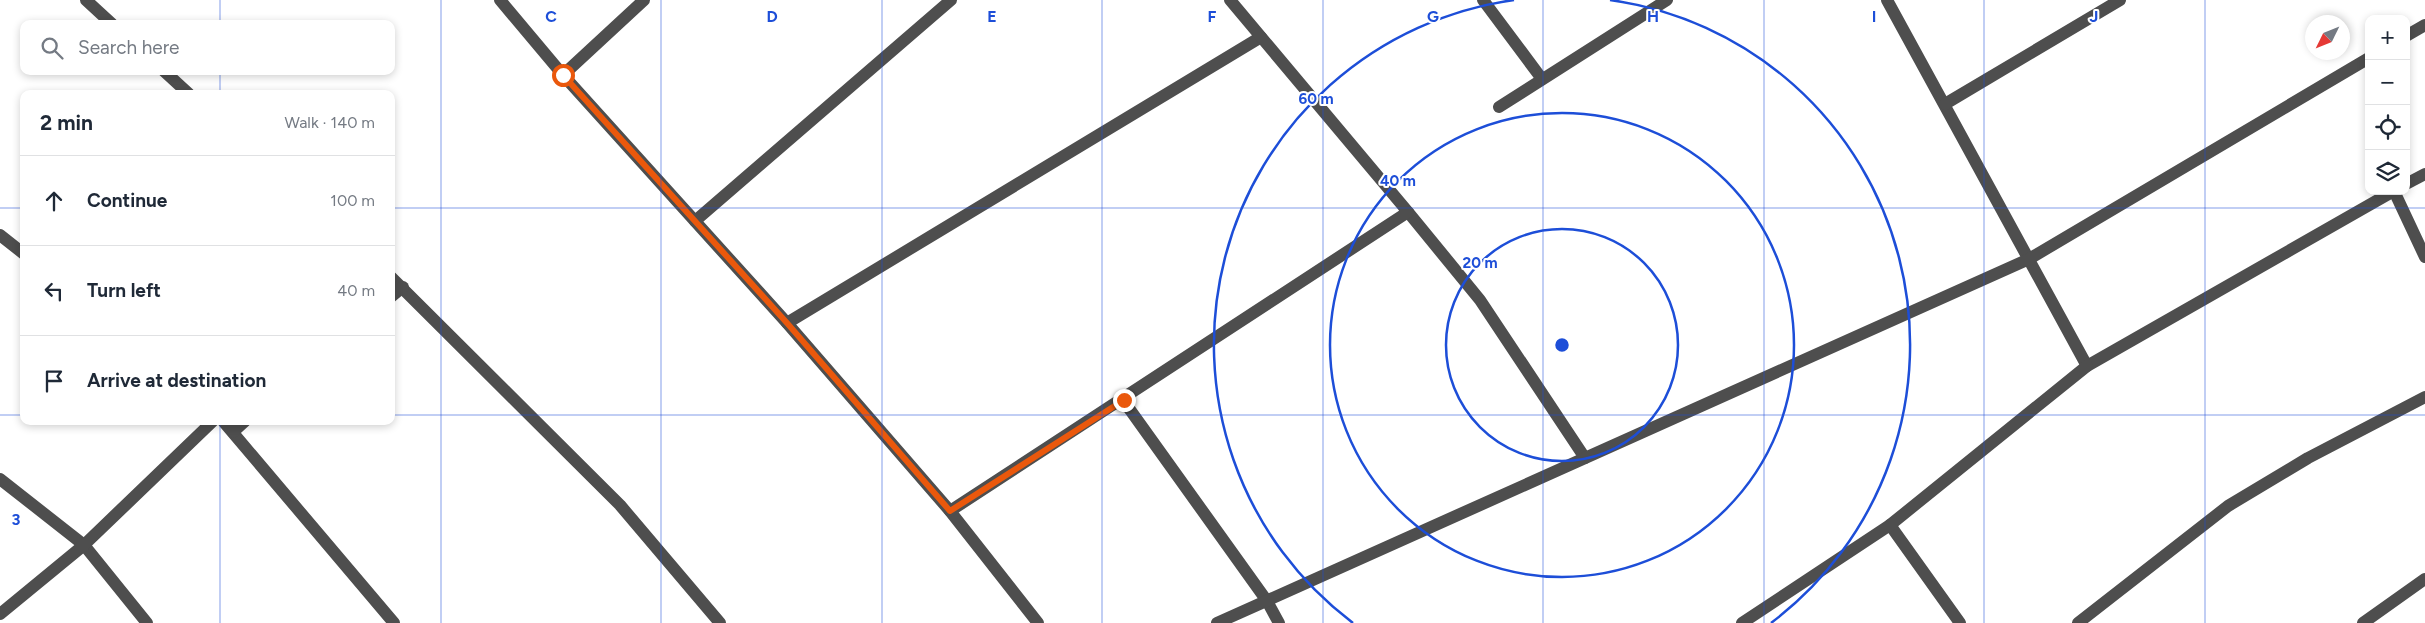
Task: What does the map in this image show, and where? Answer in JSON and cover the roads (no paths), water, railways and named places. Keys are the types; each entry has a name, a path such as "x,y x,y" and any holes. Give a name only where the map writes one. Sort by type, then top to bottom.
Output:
{"street":[{"path":"86,0 108,20"},
{"path":"500,0 563,75 787,323 950,511 1038,623"},
{"path":"563,75 644,0"},
{"path":"695,221 951,0"},
{"path":"1230,0 1480,300 1586,458"},
{"path":"1483,0 1542,79"},
{"path":"1499,107 1667,0"},
{"path":"1887,0 2087,366"},
{"path":"1945,104 2120,0"},
{"path":"2410,34 2425,25"},
{"path":"787,323 1261,37"},
{"path":"1218,623 2028,259 2366,60"},
{"path":"168,75 185,90"},
{"path":"2410,182 2425,174"},
{"path":"1742,623 1890,525 2087,366 2388,195"},
{"path":"2394,195 2425,257"},
{"path":"950,511 1124,400 1408,212"},
{"path":"0,235 20,251"},
{"path":"395,280 620,505 720,623"},
{"path":"395,294 403,287"},
{"path":"2078,623 2228,506 2308,458 2425,397"},
{"path":"1124,400 1266,601 1279,623"},
{"path":"0,614 84,545 209,425"},
{"path":"227,425 394,623"},
{"path":"233,432 241,425"},
{"path":"0,479 84,545 147,623"},
{"path":"1890,525 1960,623"},
{"path":"2363,623 2425,579"}]}
